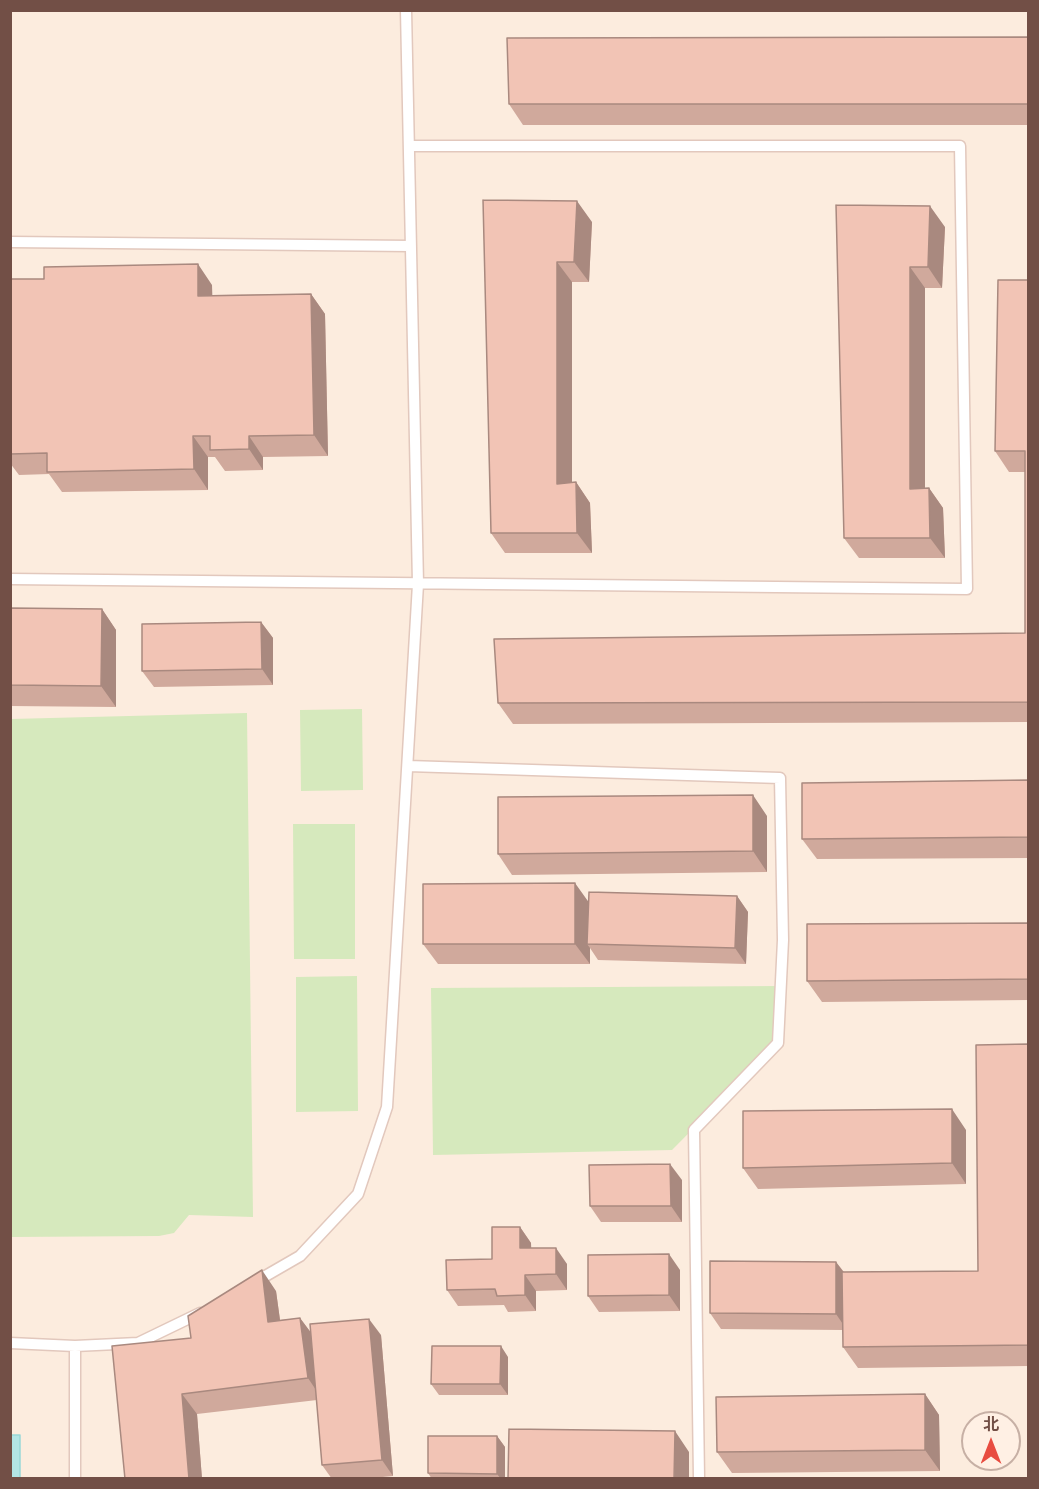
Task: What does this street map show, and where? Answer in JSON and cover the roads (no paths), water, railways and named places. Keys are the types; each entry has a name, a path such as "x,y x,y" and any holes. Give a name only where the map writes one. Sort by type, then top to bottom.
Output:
{"lane":[{"path":"244,1288 300,1256 358,1194 387,1107 418,584 406,10"},
{"path":"10,579 967,589 960,146 409,146"},
{"path":"10,242 411,246"},
{"path":"408,766 780,778 783,940 778,1043 694,1130 699,1479"},
{"path":"10,1342 75,1346 138,1343 206,1310"},
{"path":"75,1346 75,1479"}],"water":[{"path":"11,1435 20,1435 20,1478 11,1478"}]}
